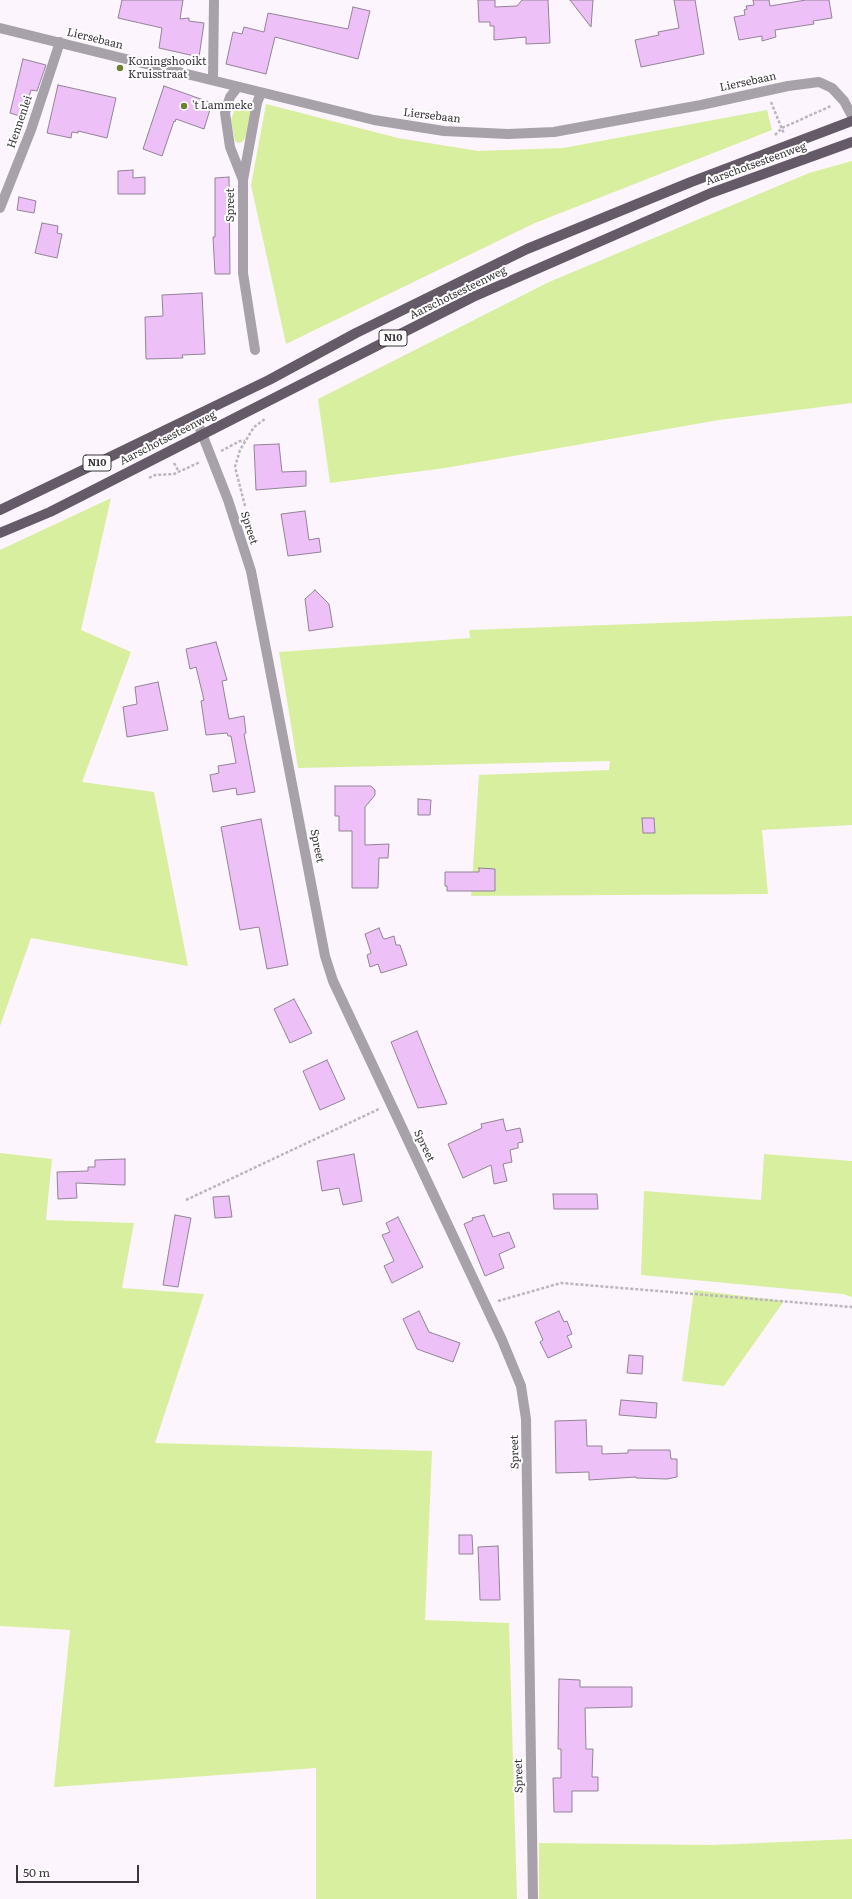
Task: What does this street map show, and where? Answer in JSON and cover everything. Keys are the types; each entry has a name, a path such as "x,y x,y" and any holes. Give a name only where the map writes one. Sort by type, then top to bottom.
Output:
{"main road":[{"name":"Aarschotsesteenweg","path":"0,510 269,380 356,333 527,249 691,182 852,121"},
{"name":"Aarschotsesteenweg","path":"0,533 50,512 473,297 711,193 852,142"}],"street":[{"path":"213,80 214,0"},
{"name":"Liersebaan","path":"0,28 213,80 237,88 374,120 444,131 508,134 554,132 701,105 788,86 819,82 832,88 844,101 852,116"},
{"name":"Hennenlei","path":"0,208 28,137 60,42"},
{"name":"Spreet","path":"237,88 230,97 225,112 230,147 243,180"},
{"name":"Spreet","path":"255,350 243,273 243,180 257,103 261,93"},
{"name":"Spreet","path":"195,416 228,500 251,570 325,956 343,1005 485,1304 521,1386 526,1418 533,1899"}],"path":[{"path":"246,507 235,467 240,450 254,426 267,418"},
{"path":"148,478 174,474 240,441 245,441"},
{"path":"186,1200 390,1104"},
{"path":"485,1304 561,1283 852,1307"}],"green space":[{"path":"243,100 248,104 252,112 251,121 246,137 242,142 238,143 235,141 231,120 235,108"},
{"path":"266,104 398,138 478,151 563,148 767,110 772,130 535,223 286,344 251,185"},
{"path":"852,161 852,403 719,420 445,468 330,483 318,399 549,282 809,173"},
{"path":"111,498 81,630 131,652 82,782 154,792 188,966 31,938 0,1026 0,550"},
{"path":"852,616 852,825 762,830 768,894 471,896 479,775 609,770 610,761 298,768 279,652 470,638 469,630"},
{"path":"0,1153 52,1159 46,1220 134,1223 122,1288 204,1294 155,1443 432,1451 425,1620 509,1623 517,1899 316,1899 316,1768 54,1787 70,1630 0,1626"},
{"path":"764,1154 852,1161 852,1297 843,1294 641,1275 644,1191 761,1200"},
{"path":"694,1290 784,1301 724,1386 682,1381"},
{"path":"852,1839 852,1899 539,1899 539,1843 713,1845"}],"building":[{"path":"122,0 183,0 180,19 189,18 189,21 204,23 199,57 159,48 162,28 118,18"},
{"path":"478,0 495,0 495,7 517,6 522,0 548,0 550,43 526,44 526,37 494,40 494,26 490,26 490,22 479,22"},
{"path":"570,0 593,0 591,27"},
{"path":"674,0 695,0 704,54 641,67 635,40 659,35 658,32 679,28"},
{"path":"753,0 769,0 770,6 806,0 829,0 832,18 813,21 814,24 775,30 776,37 762,41 762,36 739,40 734,17 745,15 744,10 747,9 746,6 754,5"},
{"path":"353,7 370,11 358,59 275,37 266,74 226,64 233,32 242,34 244,27 264,32 268,13 348,29"},
{"path":"23,59 46,65 37,91 31,90 23,117 10,113"},
{"path":"58,85 116,98 107,138 78,131 78,133 72,132 71,138 47,133"},
{"name":"'t Lammeke","path":"164,86 212,103 204,129 176,119 175,122 174,121 162,156 143,149"},
{"path":"133,170 133,178 145,177 145,194 118,194 118,171"},
{"path":"229,177 230,274 215,274 213,237 215,237 215,178"},
{"path":"19,197 36,201 34,213 17,210"},
{"path":"42,223 58,226 57,233 62,234 57,258 35,253"},
{"path":"202,293 205,354 182,355 183,358 146,359 145,317 163,316 162,295"},
{"path":"279,444 282,472 306,471 306,486 256,490 254,445"},
{"path":"305,511 309,540 319,538 321,552 288,556 281,514"},
{"path":"315,590 329,604 333,627 309,631 305,599"},
{"path":"216,642 227,680 222,681 229,719 244,716 246,733 244,734 255,792 237,795 236,788 213,792 210,775 219,773 218,766 236,763 231,736 228,736 227,733 206,735 201,701 204,700 196,667 190,669 186,649"},
{"path":"158,682 168,730 127,737 123,707 137,704 135,687"},
{"path":"335,786 371,786 375,790 375,795 365,807 365,845 389,844 388,858 379,858 378,888 352,888 352,831 339,831 339,816 335,816"},
{"path":"418,799 431,800 430,815 418,815"},
{"path":"642,818 654,818 655,833 643,833"},
{"path":"261,819 288,965 267,969 259,927 240,930 221,827"},
{"path":"479,868 495,869 495,891 447,891 447,886 445,886 445,872 479,872"},
{"path":"379,928 383,938 385,939 394,936 396,945 400,945 407,965 381,973 378,964 370,967 367,955 371,953 365,934"},
{"path":"294,999 312,1033 290,1043 274,1009"},
{"path":"417,1031 447,1104 418,1108 391,1042"},
{"path":"327,1060 345,1099 320,1110 303,1071"},
{"path":"503,1119 506,1131 520,1128 523,1142 518,1143 518,1148 510,1150 512,1162 503,1164 507,1181 494,1184 491,1165 463,1178 448,1144 482,1128 481,1124"},
{"path":"354,1154 362,1201 343,1205 339,1188 322,1191 317,1161"},
{"path":"125,1159 125,1185 76,1183 77,1198 58,1199 57,1172 88,1171 88,1167 95,1167 95,1160"},
{"path":"553,1194 597,1194 598,1209 554,1209"},
{"path":"229,1196 232,1217 215,1218 213,1197"},
{"path":"175,1215 191,1218 178,1287 163,1285"},
{"path":"484,1215 493,1237 509,1232 515,1247 499,1254 504,1268 485,1276 464,1224 473,1220 472,1218"},
{"path":"398,1217 423,1267 392,1283 384,1266 394,1261 382,1235 390,1232 386,1223"},
{"path":"419,1311 429,1332 460,1343 453,1362 417,1349 403,1319"},
{"path":"559,1311 564,1322 567,1321 572,1334 567,1336 572,1347 548,1358 540,1342 543,1340 535,1322"},
{"path":"629,1355 643,1356 642,1374 627,1373"},
{"path":"621,1400 657,1403 656,1418 619,1415"},
{"path":"586,1420 587,1446 602,1446 602,1454 628,1453 628,1450 670,1450 671,1459 677,1459 677,1477 667,1479 636,1477 589,1480 589,1472 556,1473 555,1421"},
{"path":"459,1535 472,1535 473,1554 459,1554"},
{"path":"498,1546 500,1600 480,1600 478,1547"},
{"path":"559,1679 580,1680 580,1687 632,1687 632,1707 585,1708 586,1749 593,1749 592,1777 598,1777 598,1791 572,1791 572,1812 554,1812 553,1778 561,1778 561,1749 558,1749"}],"place":[{"name":"Koningshooikt Kruisstraat","path":"120,68"},
{"name":"'t Lammeke","path":"184,106"}]}
